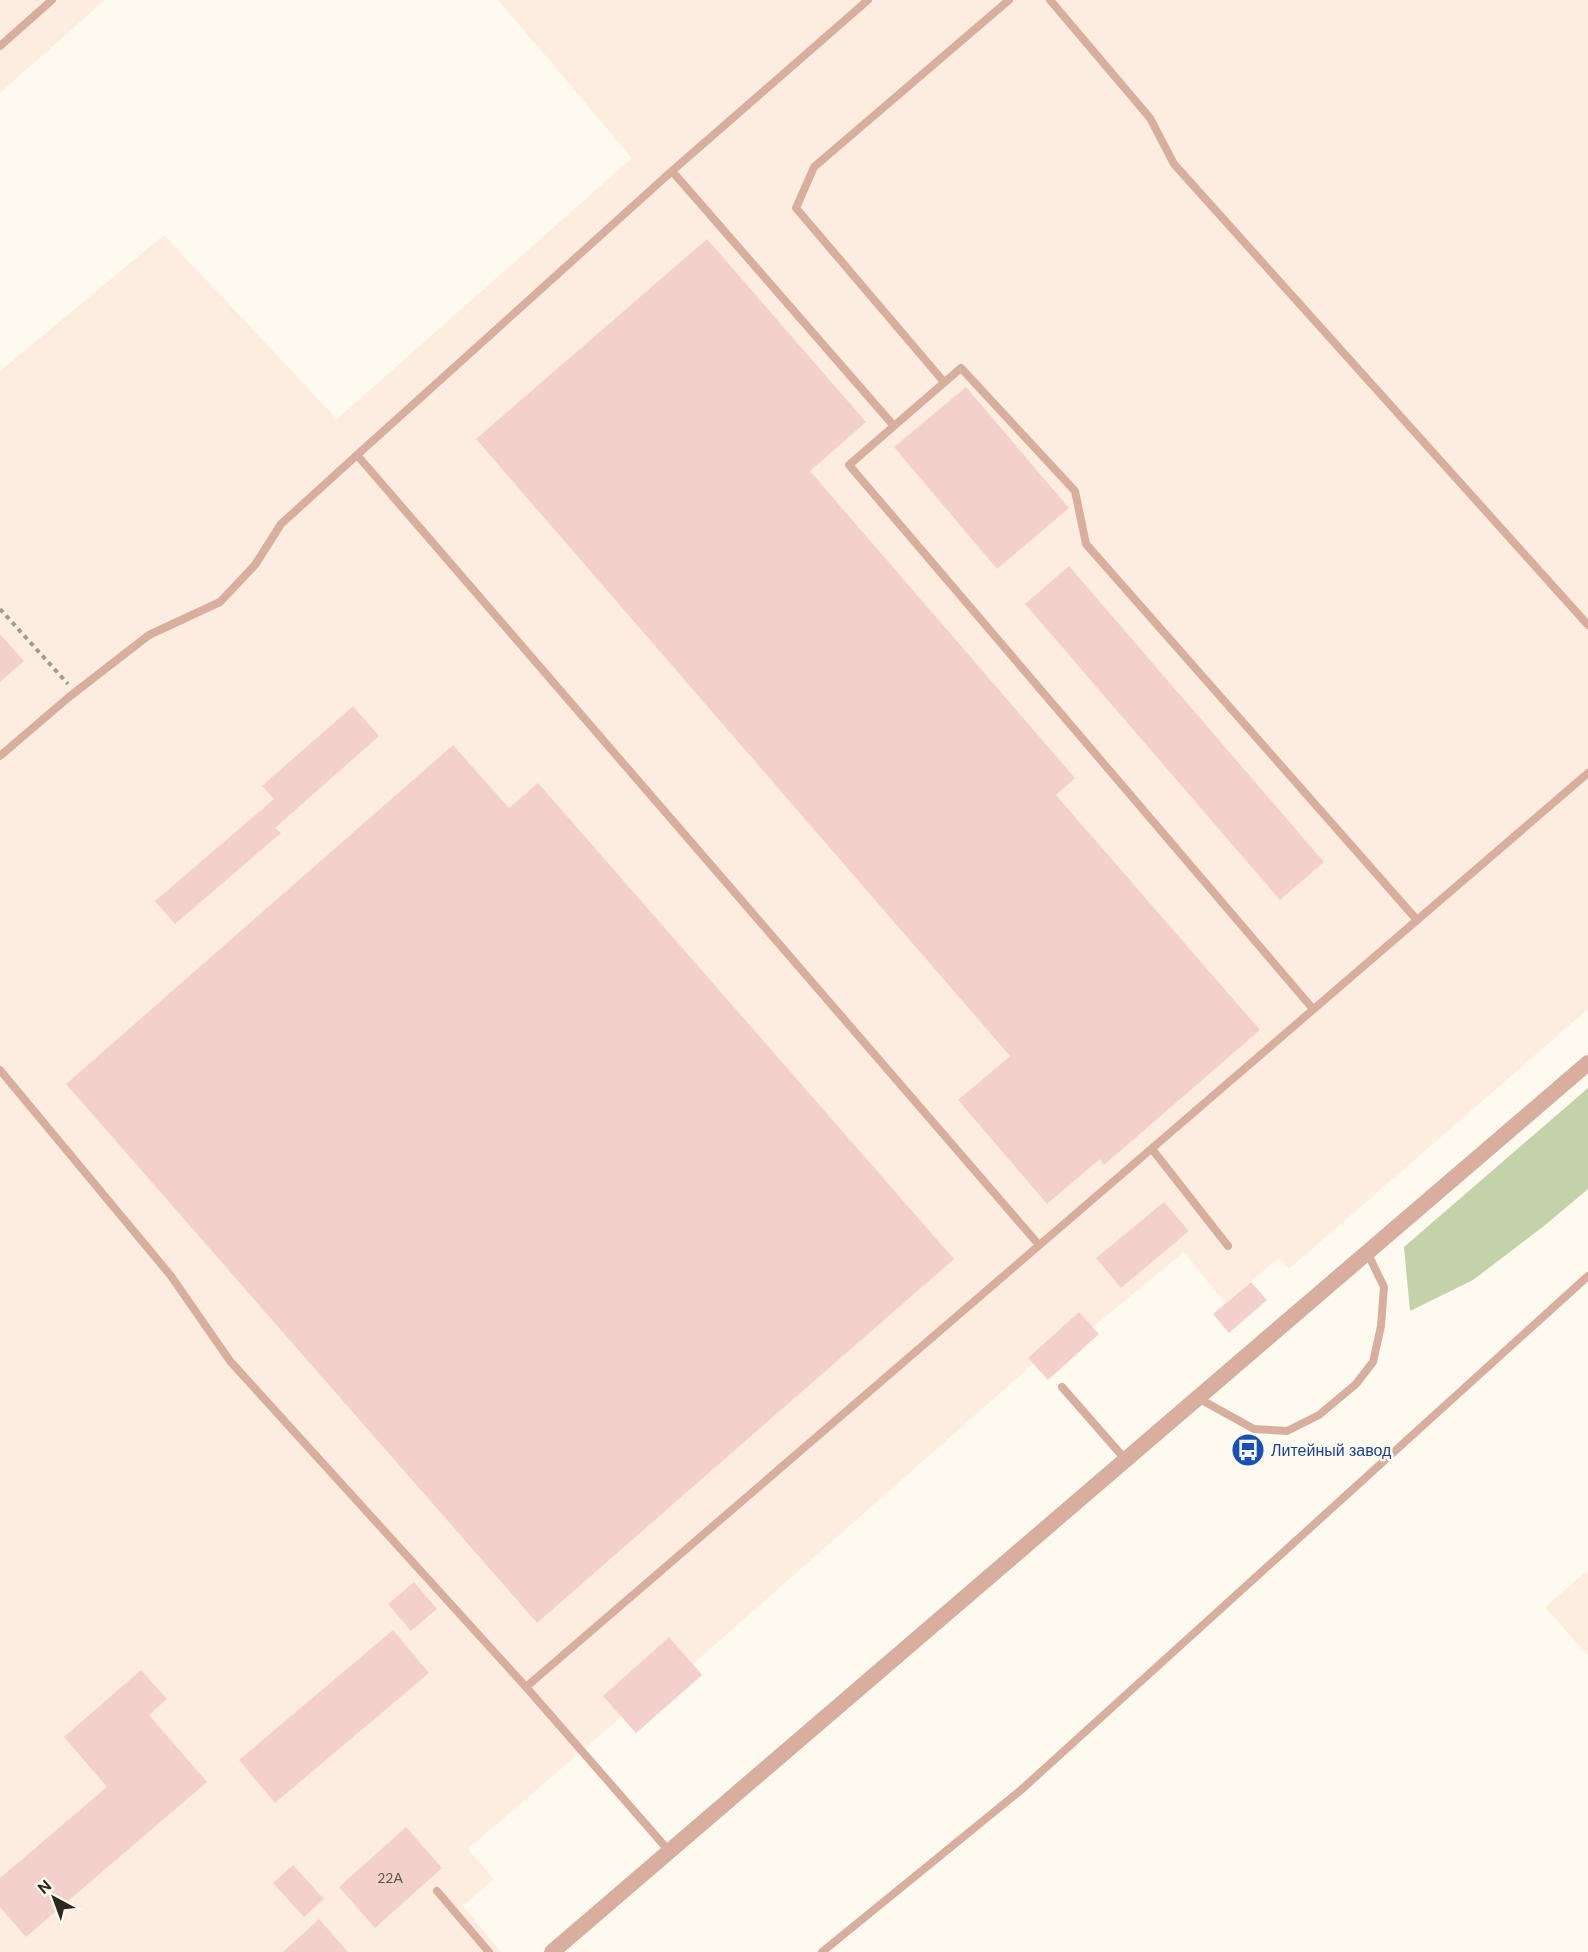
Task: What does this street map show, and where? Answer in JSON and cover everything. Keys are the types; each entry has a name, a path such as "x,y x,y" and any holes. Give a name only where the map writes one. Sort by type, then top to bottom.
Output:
{"street":[{"path":"552,1952 1588,1063"}],"lane":[{"path":"0,46 52,0"},
{"path":"0,756 149,635 220,602 255,565 281,524 672,171 868,0"},
{"path":"944,382 796,208 814,167 1009,0"},
{"path":"1050,0 1150,118 1174,164 1588,625"},
{"path":"672,171 894,426"},
{"path":"1313,1010 849,465 944,382 961,368 1075,491 1086,544 1417,920"},
{"path":"357,455 1039,1245"},
{"path":"526,1686 1588,773"},
{"path":"0,1070 171,1275 230,1361 526,1686 669,1851"},
{"path":"1152,1149 1227,1246"},
{"path":"1198,1397 1254,1429 1287,1431 1319,1415 1356,1384 1373,1362 1381,1326 1384,1287 1367,1252"},
{"path":"822,1952 1021,1790 1588,1276"},
{"path":"1062,1387 1125,1460"},
{"path":"436,1891 489,1952"}],"path":[{"path":"0,609 76,692"}],"shaded area":[{"path":"0,0 105,0 0,93"},
{"path":"498,0 1588,0 1588,1009 1289,1269 1279,1258 1225,1303 1184,1252 1093,1327 1033,1364 693,1664 702,1675 636,1733 621,1717 468,1849 494,1879 463,1906 501,1952 0,1952 0,371 164,235 337,419 632,158"},
{"path":"1588,1570 1588,1656 1545,1607"}],"green space":[{"path":"1588,1088 1588,1189 1473,1280 1410,1311 1404,1247"}],"building":[{"path":"707,239 866,422 810,471 1075,778 1056,795 1260,1030 1104,1165 1100,1159 1047,1204 958,1100 1010,1056 476,439"},
{"path":"966,387 1069,508 997,569 894,447"},
{"path":"1069,566 1324,862 1280,900 1025,604"},
{"path":"0,634 24,661 0,682"},
{"path":"353,706 379,736 275,828 281,833 175,924 155,901 274,799 262,786"},
{"path":"453,745 509,808 538,783 954,1259 537,1623 66,1084"},
{"path":"1164,1202 1189,1231 1121,1288 1096,1258"},
{"path":"1251,1282 1267,1300 1229,1333 1213,1314"},
{"path":"1079,1312 1099,1334 1048,1380 1028,1358"},
{"path":"414,1582 437,1609 411,1631 388,1604"},
{"path":"393,1630 429,1673 275,1803 239,1760"},
{"path":"669,1637 702,1675 636,1733 603,1696"},
{"path":"141,1670 167,1699 149,1715 207,1782 26,1937 0,1907 0,1878 107,1787 64,1737"},
{"path":"406,1827 442,1868 375,1928 339,1887"},
{"path":"293,1865 324,1899 304,1917 273,1883"},
{"path":"319,1919 348,1952 283,1952"}],"place":[{"name":"Литейный завод","path":"1248,1450"}]}
